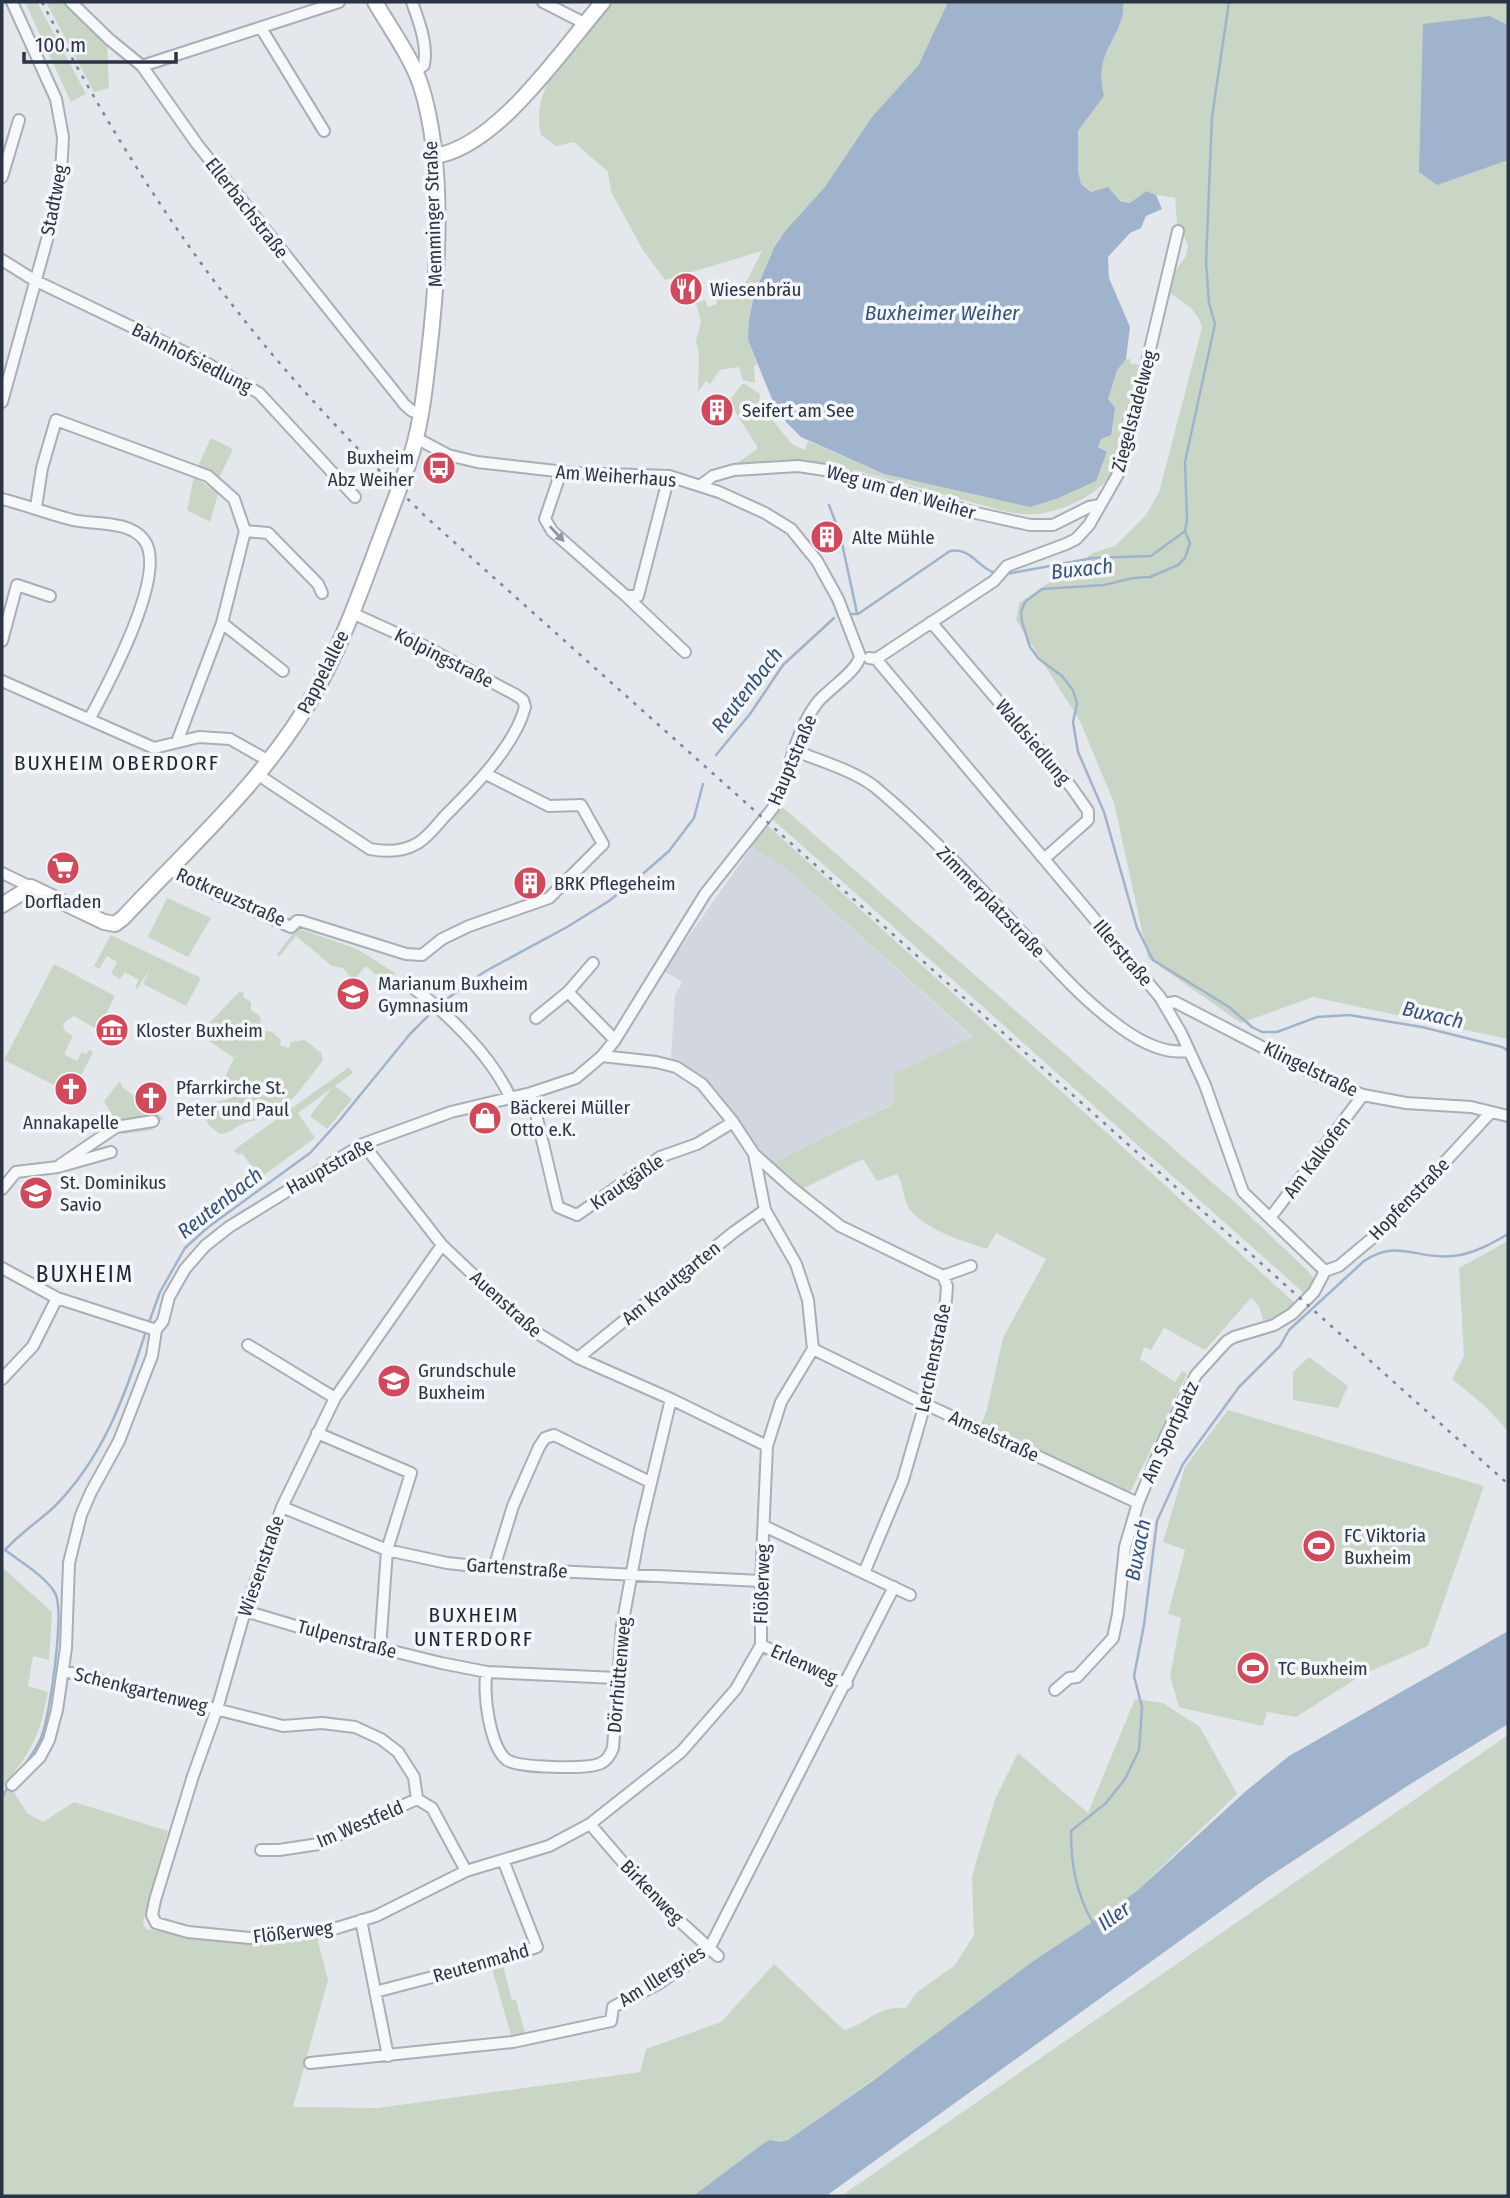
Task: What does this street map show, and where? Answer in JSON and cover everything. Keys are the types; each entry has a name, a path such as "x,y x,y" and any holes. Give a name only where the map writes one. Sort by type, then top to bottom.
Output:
{"street":[{"name":"Stadtweg","path":"2,402 48,236 61,173 63,137 57,99 12,2"},
{"name":"Ellerbachstraße","path":"71,2 142,66 197,144 367,360 405,405 412,411 422,413"},
{"path":"142,66 339,2"},
{"name":"Memminger Straße","path":"375,2 415,72 425,102 434,156 437,222 436,303 422,413 416,438"},
{"path":"412,2 425,57 424,65 415,72"},
{"path":"543,2 584,23"},
{"path":"434,156 455,150 513,108 603,2"},
{"path":"261,28 324,131"},
{"path":"2,177 19,120"},
{"name":"Ziegelstadelweg","path":"876,659 994,581 1014,562 1076,539 1090,525 1119,475 1126,454 1178,232"},
{"name":"Bahnhofsiedlung","path":"2,260 34,279 201,360 259,393 355,497"},
{"path":"36,507 42,468 56,420 208,476 234,499 246,531 222,623 177,742"},
{"name":"Pappelallee","path":"31,887 104,922 115,923 269,761 320,684 352,613 416,438"},
{"name":"Am Weiherhaus","path":"416,438 448,455 467,461 561,472 669,476 701,485 774,518 799,538 825,575 838,599 860,656"},
{"name":"Weg um den Weiher","path":"701,485 713,476 734,470 798,466 825,470 976,513 1030,525 1053,525 1089,507 1100,505"},
{"path":"561,472 545,519 552,531 685,652"},
{"path":"625,596 638,596 669,476"},
{"path":"2,499 74,520 125,527 143,538 148,548 149,574 139,612 115,672 90,718"},
{"path":"246,531 268,533 318,584 322,593"},
{"path":"2,641 17,585 50,596"},
{"name":"Kolpingstraße","path":"352,613 419,644 523,700 523,713 486,774"},
{"name":"Waldsiedlung","path":"931,622 1072,788 1088,811 1088,820 1044,859"},
{"path":"222,623 283,671"},
{"path":"860,656 876,659"},
{"name":"Hauptstraße","path":"12,1785 35,1764 44,1749 54,1720 64,1671 69,1563 76,1529 91,1492 122,1434 152,1356 156,1330 163,1321 177,1281 205,1246 255,1209 363,1144 451,1112 531,1093 576,1078 602,1056 615,1040 699,903 773,808 793,750 816,704 856,666 860,656"},
{"name":"Illerstraße","path":"876,659 1147,980 1164,1004 1188,1051 1215,1111 1241,1188 1324,1274"},
{"path":"2,681 154,748 199,737 230,739 269,761"},
{"name":"Zimmerplatzstraße","path":"793,750 853,775 875,788 943,851 1054,967 1111,1020 1149,1044 1176,1052 1188,1051"},
{"path":"257,774 355,840 370,849 383,851 397,850 420,842 486,774"},
{"name":"Rotkreuzstraße","path":"169,869 291,927 293,923 301,921 406,954 422,956 442,939 456,932 549,898 603,844 581,805 549,806 486,774"},
{"path":"2,873 31,887"},
{"path":"2,905 31,887"},
{"path":"536,1018 568,992 593,963"},
{"path":"406,983 437,1008 483,1055 510,1097"},
{"path":"568,992 615,1040"},
{"name":"Klingelstraße","path":"1164,1004 1175,1002 1316,1075 1363,1095 1392,1101 1471,1107 1508,1116"},
{"path":"602,1056 656,1062 690,1074 702,1084 733,1122 754,1154 765,1210 796,1264 808,1300 813,1349"},
{"name":"Krautgäßle","path":"531,1093 558,1207 577,1215 660,1157 697,1144 733,1122"},
{"name":"Am Kalkofen","path":"1270,1218 1363,1095"},
{"name":"Hopfenstraße","path":"1324,1274 1339,1266 1382,1230 1491,1112"},
{"path":"58,1167 116,1127 153,1121"},
{"name":"Auenstraße","path":"363,1144 442,1245 528,1328 578,1358 767,1446"},
{"path":"2,1189 16,1172 58,1167 111,1152"},
{"name":"Lerchenstraße","path":"754,1154 840,1226 943,1276 947,1286 925,1404 904,1480 864,1573"},
{"name":"Am Krautgarten","path":"578,1358 765,1210"},
{"name":"Wiesenstraße","path":"154,1920 152,1914 155,1900 193,1776 218,1709 245,1611 282,1507 335,1398 442,1245"},
{"path":"943,1276 971,1266"},
{"path":"2,1268 57,1298 156,1330"},
{"name":"Am Sportplatz","path":"1055,1690 1069,1678 1077,1677 1113,1638 1125,1547 1138,1503 1189,1387 1207,1361 1234,1336 1274,1325 1292,1314 1314,1292 1324,1274"},
{"path":"2,1379 33,1346 57,1298"},
{"path":"247,1345 335,1398"},
{"name":"Amselstraße","path":"813,1349 1138,1503"},
{"name":"Flößerweg","path":"154,1920 169,1928 188,1932 250,1938 327,1931 376,1916 466,1871 549,1846 590,1824 681,1752 736,1689 761,1645 767,1446 780,1402 813,1349"},
{"name":"Dörrhüttenweg","path":"487,1672 484,1684 496,1743 509,1761 528,1765 587,1766 606,1761 613,1748 616,1678 631,1575 671,1399"},
{"path":"317,1433 411,1473 387,1550 380,1648"},
{"path":"494,1568 513,1506 539,1447 548,1436 554,1435 650,1482"},
{"name":"Gartenstraße","path":"282,1507 387,1550 447,1563 494,1568 761,1581"},
{"path":"764,1526 910,1595"},
{"name":"Am Illergries","path":"310,2063 513,2042 611,2021 613,2007 713,1953 894,1587"},
{"name":"Tulpenstraße","path":"245,1611 319,1633 487,1672 616,1678"},
{"name":"Erlenweg","path":"761,1645 847,1684"},
{"name":"Schenkgartenweg","path":"64,1671 218,1709"},
{"name":"Im Westfeld","path":"218,1709 283,1726 339,1723 368,1732 398,1752 405,1761 417,1783 417,1799"},
{"name":"Im Westfeld","path":"261,1850 319,1844 417,1799"},
{"name":"Im Westfeld","path":"417,1799 432,1808 466,1871"},
{"name":"Birkenweg","path":"590,1824 650,1894 713,1953"},
{"name":"Reutenmahd","path":"375,1992 537,1947 503,1860"},
{"path":"360,1920 388,2056"}],"shaded area":[{"path":"752,847 783,866 973,1038 894,1074 896,1102 772,1163 748,1137 700,1074 671,1058 675,995 682,982 664,971"}],"green space":[{"path":"25,2 37,2 86,94 71,102"},
{"path":"46,2 66,2 107,43 109,88 94,92"},
{"path":"610,2 948,2 918,66 825,187 785,231 774,248 755,292 748,340 757,364 754,366 755,383 743,380 739,367 720,370 710,384 706,381 698,392 699,356 696,341 701,322 696,303 705,300 708,307 717,304 715,295 731,295 742,290 762,251 665,280 643,250 611,192 608,172 574,142 556,146 541,135 539,116 542,97 549,80 559,63"},
{"path":"1123,2 1508,2 1508,25 1490,16 1471,171 1508,160 1508,1039 1313,997 1241,1023 1148,958 1114,803 1080,721 1016,620 1019,603 1093,553 1115,546 1146,515 1159,492 1202,328 1194,311 1169,292 1174,273 1186,256 1188,245 1177,223 1175,198 1146,191 1130,203 1092,192 1081,184 1078,170 1078,131 1104,96 1102,66 1120,23"},
{"path":"1126,359 1139,365 1139,369 1114,470 1098,489 1061,509 1034,514 1007,512 870,474 813,462 785,460 737,463 757,449 730,400 742,384 745,384 760,394 759,404 768,411 769,416 792,444 805,450 808,441 884,474 995,499 1096,481 1107,452 1098,447 1110,387 1119,366"},
{"path":"211,438 233,449 219,478 197,468"},
{"path":"194,476 218,494 210,522 187,510"},
{"path":"779,804 1238,1205 1309,1272 1316,1282 1306,1295 770,817"},
{"path":"765,823 1297,1305 1278,1317 1263,1320 1259,1306 1251,1298 1205,1350 1164,1328 1151,1350 1144,1347 1140,1359 1175,1382 1182,1371 1187,1374 1131,1491 1120,1490 981,1426 1003,1338 1046,1259 996,1233 987,1249 936,1230 911,1211 897,1174 877,1181 863,1159 800,1190 772,1163 895,1103 893,1074 973,1037 783,866 752,847 751,843"},
{"path":"167,898 211,918 188,957 148,937"},
{"path":"297,928 357,949 395,973 388,985 366,966 353,981 343,968 332,966 296,936 279,957 277,954"},
{"path":"111,935 201,978 186,1006 143,984 150,969 137,989 135,987 139,980 125,972 120,979 111,973 117,962 107,956 99,969 94,966"},
{"path":"54,964 115,996 98,1030 74,1016 63,1025 65,1031 73,1036 64,1054 77,1061 82,1052 93,1052 77,1084 68,1079 62,1089 4,1060"},
{"path":"240,991 244,993 243,997 251,1002 251,1010 260,1016 261,1024 256,1040 263,1030 272,1032 281,1040 280,1045 289,1048 291,1042 305,1040 321,1053 323,1060 281,1110 272,1116 245,1123 220,1134 210,1126 195,1105 225,1100 250,1087 222,1083 234,1058 199,1034"},
{"path":"349,1067 353,1073 335,1086 352,1099 327,1129 310,1116 332,1088 298,1113 315,1138 260,1178 242,1153 238,1155 234,1150"},
{"path":"120,1081 122,1087 163,1118 152,1130 123,1134 104,1101"},
{"path":"1508,1241 1508,1431 1485,1406 1452,1379 1464,1356 1459,1268"},
{"path":"1309,1357 1348,1386 1338,1408 1293,1400 1293,1372"},
{"name":"FC Viktoria Buxheim","path":"1228,1410 1484,1486 1428,1646 1362,1675 1296,1717 1267,1712 1263,1726 1179,1707 1170,1676 1181,1618 1168,1614 1185,1550 1163,1542 1185,1467"},
{"path":"2,1567 52,1612 49,1660 33,1656 28,1686 48,1692 42,1718 30,1749 7,1781 8,1784 2,1788"},
{"path":"1135,1699 1163,1703 1200,1727 1237,1794 1138,1890 794,2136 784,2141 764,2143 693,2196 2,2196 2,1794 11,1788 27,1813 43,1822 74,1802 168,1831 143,1923 146,1929 223,1942 263,1944 317,1938 328,1980 293,2107 378,2108 640,2072 646,2049 721,2022 774,1964 844,2030 887,2009 906,2008 916,1993 955,1965 974,1935 972,1878 996,1797 1018,1753 1088,1813"},
{"path":"1508,1735 1508,2196 841,2196"},
{"path":"501,1958 512,2000 516,2000 527,2040 513,2042 490,1962"}],"water":[{"name":"Buxheimer Weiher","path":"948,2 1123,2 1120,23 1102,66 1104,96 1078,131 1078,170 1081,184 1091,192 1108,187 1120,201 1130,203 1146,191 1156,195 1162,209 1146,216 1141,228 1130,233 1108,257 1109,278 1130,327 1126,359 1117,370 1108,399 1115,408 1111,435 1101,439 1098,447 1107,452 1096,481 1030,507 884,474 801,437 786,422 774,404 748,340 755,292 774,248 785,231 825,187 872,117 918,66"},
{"path":"1490,16 1508,25 1508,160 1437,185 1419,172 1423,24"},
{"name":"Iller","path":"1508,1631 1508,1724 1267,1878 826,2196 693,2196 764,2143 770,2140 788,2140 1032,1962 1138,1890 1246,1791 1289,1756"}],"waterway":[{"name":"Buxach","path":"1229,2 1212,117 1206,262 1209,303 1215,324 1185,462 1185,531 1190,543 1185,558 1178,565 1150,577 1104,585 1042,589 1025,602 1021,612 1022,622 1030,647 1039,659 1062,676 1073,690 1077,704 1073,722 1078,752 1104,812 1137,928 1153,960 1229,1007 1262,1032 1277,1032 1317,1017 1349,1015 1422,1027 1502,1047 1508,1051"},
{"path":"829,505 840,534 857,613"},
{"name":"Reutenbach","path":"1006,574 1093,558 1151,556 1185,531"},
{"name":"Reutenbach","path":"852,614 858,614 950,551 963,552 995,573"},
{"name":"Reutenbach","path":"716,755 750,714 783,665 834,618"},
{"name":"Reutenbach","path":"440,1004 484,972 609,901 645,872 669,851 694,818 703,784"},
{"name":"Reutenbach","path":"148,1325 160,1292 185,1248 207,1228 310,1153 410,1034 435,1009"},
{"name":"Buxach","path":"1093,1923 1082,1901 1076,1878 1071,1831 1106,1803 1125,1779 1139,1750 1142,1707 1134,1676 1144,1625 1157,1521 1183,1464 1239,1387 1280,1346 1289,1330 1364,1261 1376,1254 1398,1250 1440,1256 1460,1255 1482,1248 1508,1234"},
{"name":"Reutenbach","path":"24,1766 45,1726 55,1664 58,1604 55,1593 45,1581 5,1550 54,1507 86,1468 121,1402 146,1331"},
{"name":"Reutenbach","path":"2,1797 9,1785"}],"railway":[{"path":"42,2 139,172 194,253 273,356 381,472 426,517 1508,1484"}],"place":[{"name":"Wiesenbräu","path":"686,289"},
{"name":"Seifert am See","path":"717,410"},
{"name":"Buxheim Abz Weiher","path":"439,468"},
{"name":"Alte Mühle","path":"827,537"},
{"name":"Dorfladen","path":"63,868"},
{"name":"BRK Pflegeheim","path":"530,883"},
{"name":"Marianum Buxheim Gymnasium","path":"353,994"},
{"name":"Kloster Buxheim","path":"112,1030"},
{"name":"Annakapelle","path":"71,1089"},
{"name":"Pfarrkirche St. Peter und Paul","path":"151,1098"},
{"name":"Bäckerei Müller Otto e.K.","path":"485,1118"},
{"name":"St. Dominikus Savio","path":"36,1193"},
{"name":"Grundschule Buxheim","path":"394,1381"},
{"name":"FC Viktoria Buxheim","path":"1319,1546"},
{"name":"TC Buxheim","path":"1253,1668"}],"district":[{"name":"BUXHEIM OBERDORF","path":"117,763"},
{"name":"BUXHEIM","path":"85,1274"},
{"name":"BUXHEIM UNTERDORF","path":"474,1627"}]}
